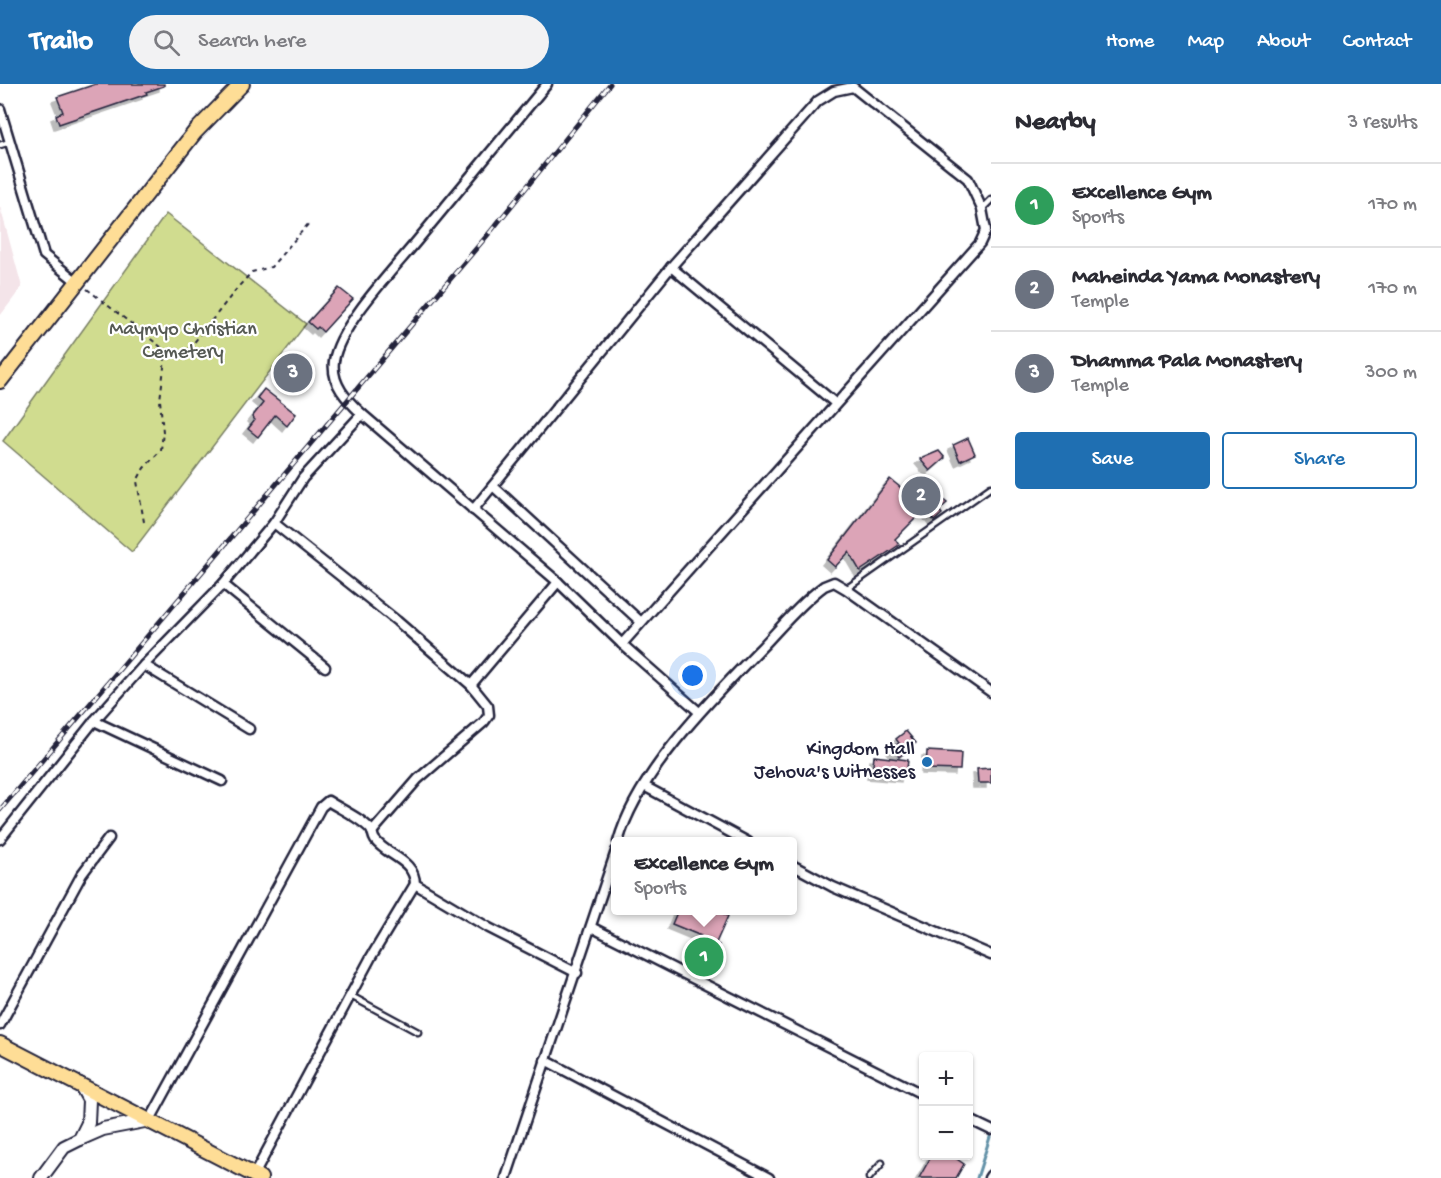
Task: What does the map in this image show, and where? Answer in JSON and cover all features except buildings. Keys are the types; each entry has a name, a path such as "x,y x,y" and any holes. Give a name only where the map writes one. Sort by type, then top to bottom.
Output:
{"main road":[{"path":"0,381 195,132 242,84"},
{"path":"0,1044 257,1176"}],"street":[{"path":"547,84 362,308 336,349 333,364 336,382 347,400 362,414 558,582 622,644 699,712"},
{"path":"473,510 671,267 818,101 834,91 853,87 968,180 982,208 986,230 980,243 622,644"},
{"path":"0,109 44,255 77,282"},
{"path":"671,267 835,403"},
{"path":"0,839 94,721 144,664 222,585 274,524 303,478 362,414"},
{"path":"493,486 640,622"},
{"path":"274,524 397,621 471,685 488,706 489,715 418,779 372,832"},
{"path":"471,685 558,582"},
{"path":"619,837 625,818 644,786 699,712 812,595 834,582 846,588 991,692"},
{"path":"222,585 325,667"},
{"path":"144,664 249,729"},
{"path":"94,721 222,781"},
{"path":"644,786 739,837"},
{"path":"41,1178 64,1147 103,1129 150,1120 321,807 328,801 372,832 375,840 397,855 411,870 415,877 415,884 351,996 257,1176"},
{"path":"0,1024 82,874 109,838"},
{"path":"506,1178 577,973 611,864"},
{"path":"797,868 833,887 991,955"},
{"path":"415,884 489,928 577,973"},
{"path":"591,927 919,1092"},
{"path":"545,1060 769,1178"},
{"path":"80,1084 89,1100 88,1123 80,1139"},
{"path":"973,1121 988,1129"}],"lane":[{"path":"0,145 10,142"},
{"path":"982,208 991,200"},
{"path":"846,588 991,487"},
{"path":"983,494 991,498"},
{"path":"351,996 418,1032"},
{"path":"869,1178 882,1163"}],"path":[{"path":"77,282 166,351 185,354 252,272 271,267 310,222"},
{"path":"144,522 138,481 144,468 161,450 163,432 160,400 166,351"}],"shaded area":[{"path":"0,206 22,287 0,316"}],"green space":[{"name":"Maymyo Christian Cemetery","path":"166,214 306,324 132,552 3,441"}],"waterway":[{"path":"977,1178 991,1134"}],"railway":[{"path":"0,810 491,231 610,84"}],"place":[{"name":"Dhamma Pala Monastery","path":"293,373"},
{"name":"Maheinda Yama Monastery","path":"921,496"},
{"name":"Kingdom Hall Jehova's Witnesses","path":"927,762"},
{"name":"Excellence Gym","path":"704,957"}]}
